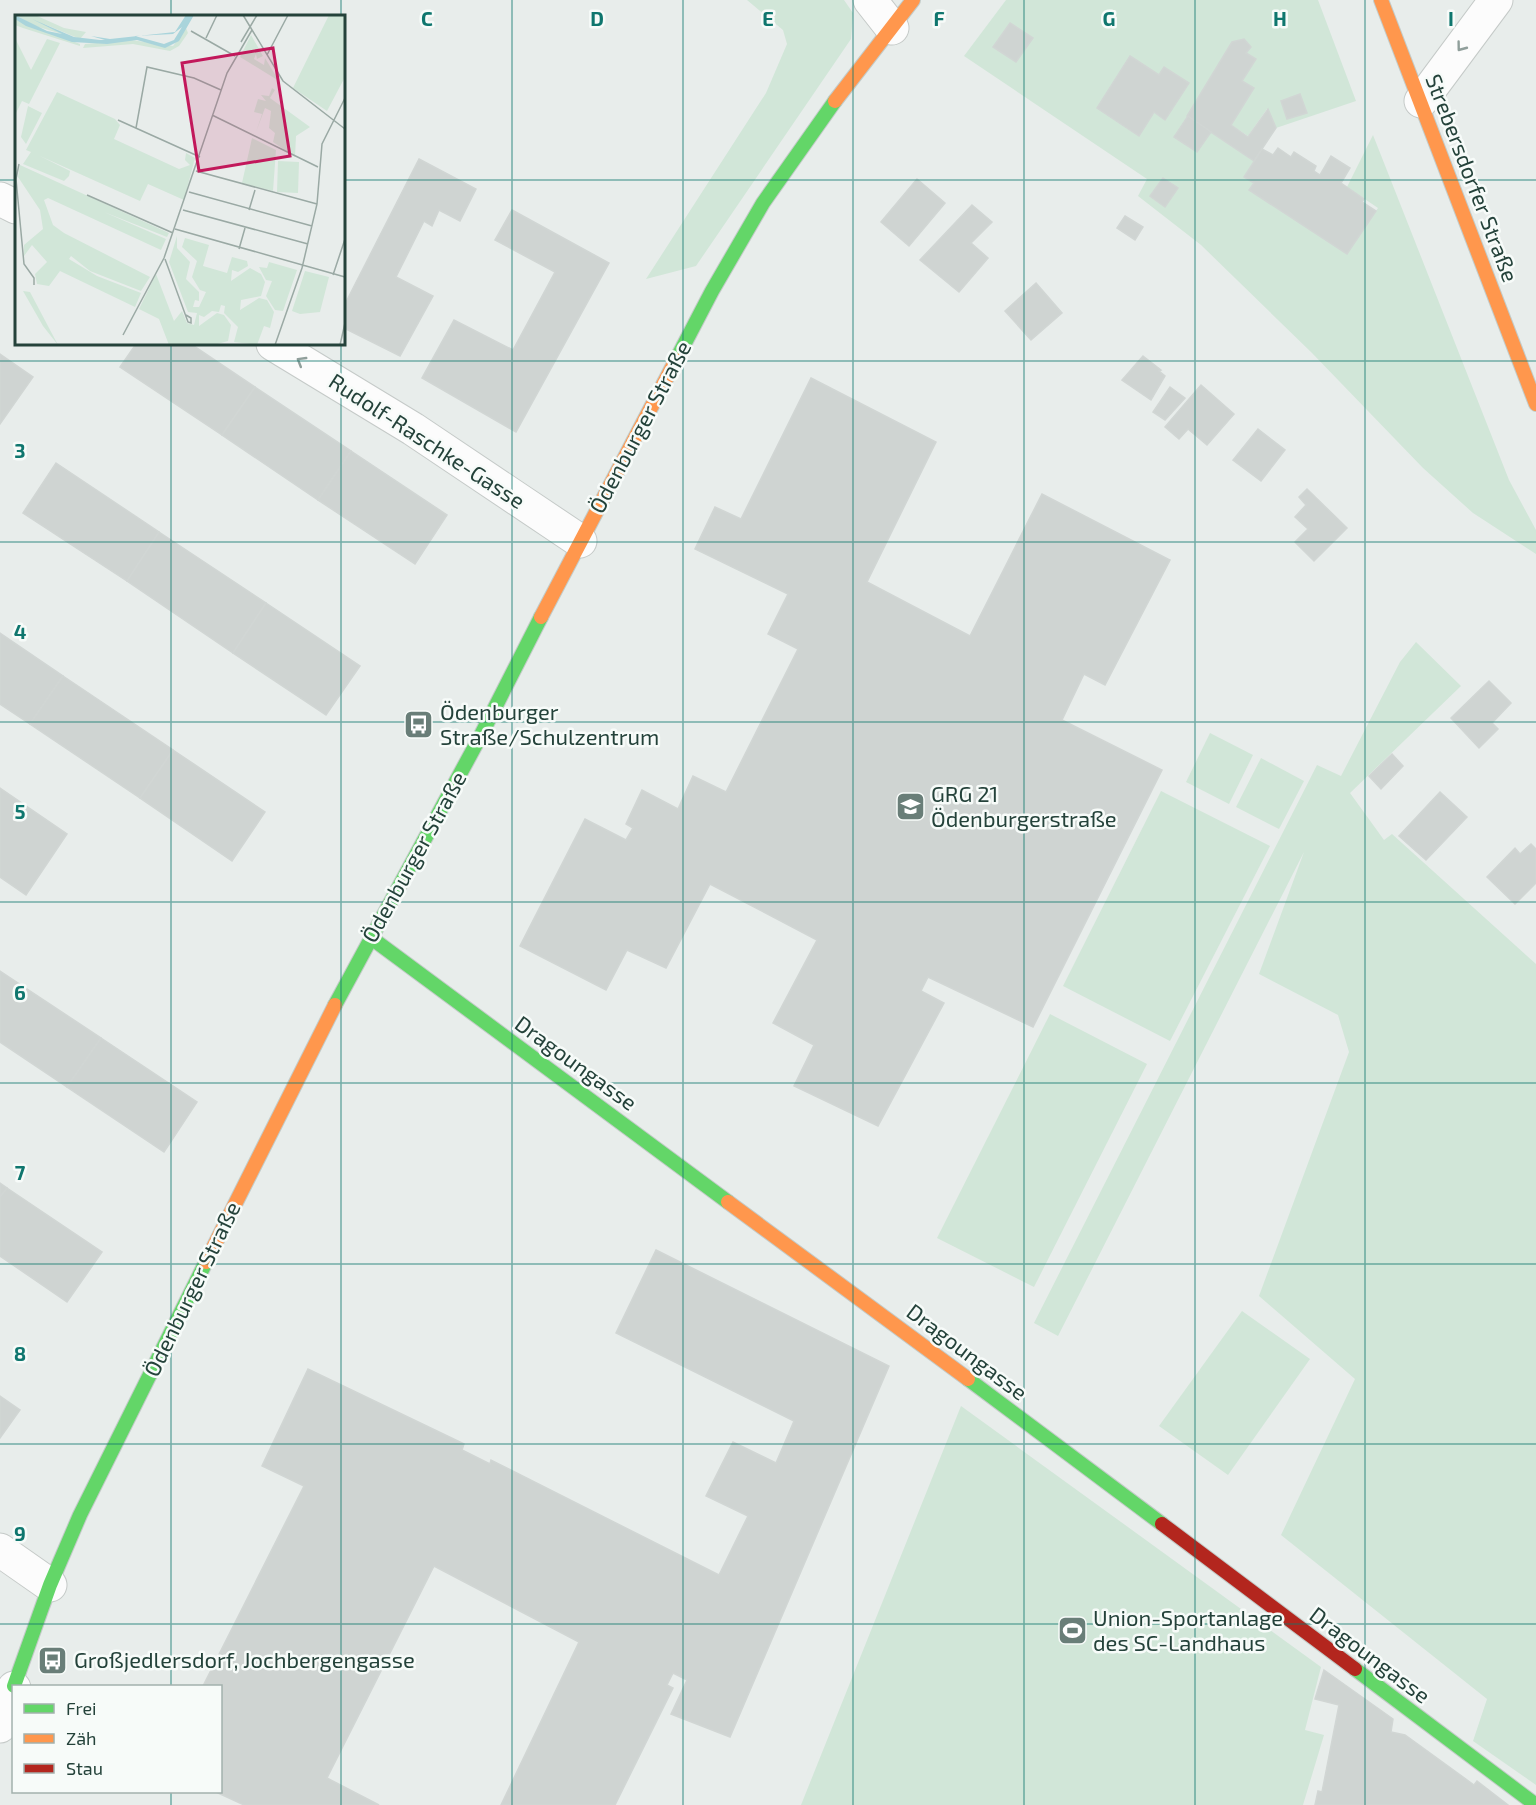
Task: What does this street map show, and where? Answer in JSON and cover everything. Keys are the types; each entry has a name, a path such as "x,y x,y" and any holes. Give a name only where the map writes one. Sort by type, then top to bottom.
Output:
{"street":[{"path":"870,0 892,28"},
{"name":"Ödenburger Straße","path":"15,1685 50,1585 80,1515 302,1068 370,937 491,718 580,541 712,291 763,203 834,101 913,0"},
{"name":"Strebersdorfer Straße","path":"1381,0 1536,404"},
{"path":"1421,101 1496,0"},
{"path":"0,199 15,206"},
{"name":"Rudolf-Raschke-Gasse","path":"275,345 413,429 580,541"},
{"name":"Dragoungasse","path":"370,937 1006,1407 1536,1805"},
{"path":"0,1550 50,1585"},
{"name":"Ödenburger Straße","path":"0,1726 12,1693"}],"green space":[{"path":"747,0 844,0 853,13 851,39 696,266 646,279 766,93 787,44 783,30"},
{"path":"1006,0 1318,0 1356,101 1276,128 1267,109 1248,136 1231,125 1254,88 1242,81 1256,59 1246,53 1251,47 1244,39 1232,43 1187,116 1254,161 1244,177 1254,183 1250,189 1347,253 1378,208 1347,187 1373,135 1509,480 1536,530 1536,554 1473,513 1423,468 1312,353 1201,245 1138,196 1147,179 964,56"},
{"path":"1416,642 1461,686 1350,793 1384,840 1392,834 1536,964 1536,1785 1473,1741 1487,1699 1281,1535 1355,1379 1259,1296 1349,1052 1338,1015 1259,974 1304,852 1058,1336 1034,1323 1317,765 1341,776 1400,662"},
{"path":"1210,733 1253,755 1229,804 1186,782"},
{"path":"1261,758 1304,781 1279,829 1236,807"},
{"path":"1161,791 1270,846 1170,1041 1063,986"},
{"path":"1050,1014 1147,1064 1034,1287 937,1238"},
{"path":"1242,1311 1310,1359 1228,1475 1159,1426"},
{"name":"Union-Sportanlage des SC-Landhaus","path":"961,1406 1321,1667 1305,1730 1324,1735 1303,1805 801,1805"}],"building":[{"path":"1010,23 1033,38 1016,62 993,47"},
{"path":"1244,39 1251,47 1246,53 1256,59 1242,81 1254,88 1231,125 1248,137 1268,109 1276,128 1254,161 1187,116 1232,42"},
{"path":"1130,56 1159,75 1164,67 1189,83 1165,120 1154,112 1139,136 1097,108"},
{"path":"1300,94 1307,113 1287,119 1281,101"},
{"path":"1188,116 1211,132 1197,152 1174,137"},
{"path":"1278,148 1291,157 1294,152 1316,166 1314,171 1320,175 1331,156 1350,168 1341,183 1364,199 1362,202 1376,211 1347,254 1249,190 1254,183 1244,177 1262,149 1273,155"},
{"path":"419,159 476,189 460,221 439,210 432,226 424,221 396,277 433,296 400,356 345,328 345,304"},
{"path":"1163,178 1178,188 1165,207 1150,196"},
{"path":"917,179 945,203 909,246 881,222"},
{"path":"972,205 992,222 971,243 988,258 959,292 920,260"},
{"path":"512,210 609,263 516,432 422,378 454,320 513,350 555,272 495,240"},
{"path":"1125,216 1143,227 1135,240 1117,228"},
{"path":"1036,283 1062,313 1031,340 1005,311"},
{"path":"135,345 192,345 255,387 222,435 120,367"},
{"path":"0,354 33,377 0,424"},
{"path":"1143,356 1165,376 1151,400 1122,380"},
{"path":"811,378 936,442 867,582 970,636 1042,494 1170,560 1105,685 1084,674 1062,720 1162,770 1033,1027 928,977 921,991 944,1003 878,1126 794,1086 814,1045 773,1023 817,940 710,884 666,968 627,950 606,990 520,946 585,819 626,840 633,828 626,824 642,790 678,809 693,776 726,792 798,649 768,634 788,594 695,549 715,507 741,519"},
{"path":"1201,385 1234,414 1207,445 1188,429 1179,439 1165,427"},
{"path":"255,387 351,451 318,500 222,435"},
{"path":"1170,387 1185,398 1165,420 1153,412"},
{"path":"1258,429 1285,450 1261,481 1233,460"},
{"path":"351,451 447,515 415,564 318,500"},
{"path":"56,463 159,532 127,581 23,513"},
{"path":"1307,489 1347,528 1314,561 1295,542 1308,529 1295,517 1306,505 1299,497"},
{"path":"159,532 266,603 233,653 127,581"},
{"path":"266,603 360,666 326,715 233,653"},
{"path":"0,633 63,676 30,724 0,704"},
{"path":"63,676 173,750 140,798 30,724"},
{"path":"1489,681 1511,703 1492,723 1498,729 1479,748 1451,718"},
{"path":"173,750 265,812 232,861 140,798"},
{"path":"1392,754 1403,766 1381,789 1369,776"},
{"path":"0,788 67,834 26,895 0,877"},
{"path":"1440,792 1467,817 1426,860 1399,836"},
{"path":"1531,844 1536,849 1536,883 1515,904 1487,877 1515,848 1520,854"},
{"path":"0,971 101,1038 67,1087 0,1042"},
{"path":"101,1038 197,1102 164,1152 67,1087"},
{"path":"0,1183 7,1188 0,1197"},
{"path":"7,1188 102,1252 67,1302 0,1256 0,1197"},
{"path":"656,1250 889,1366 730,1737 671,1714 687,1680 673,1673 667,1685 673,1688 615,1805 501,1805 579,1642 434,1566 327,1778 379,1805 244,1805 218,1793 222,1793 222,1685 204,1685 304,1486 262,1466 308,1369 464,1444 462,1450 490,1464 491,1460 719,1575 748,1516 706,1496 733,1442 776,1463 794,1421 616,1333"},
{"path":"0,1396 20,1410 0,1438"},
{"path":"1324,1670 1393,1719 1391,1732 1405,1735 1474,1785 1477,1781 1508,1805 1315,1805 1318,1791 1322,1792 1339,1705 1315,1699"}],"traffic: fast":[{"path":"676,360 712,291 763,203 835,101"},
{"path":"335,1005 480,737 541,617"},
{"path":"370,937 728,1202"},
{"path":"14,1685 50,1585 80,1515 206,1262"},
{"path":"968,1379 1162,1524"},
{"path":"1355,1669 1536,1805"}],"traffic: slow":[{"path":"835,101 913,0"},
{"path":"1381,0 1536,404"},
{"path":"541,617 676,360"},
{"path":"206,1262 335,1005"},
{"path":"728,1202 968,1379"}],"traffic: jam":[{"path":"1162,1524 1355,1669"}],"place":[{"name":"Ödenburger Straße/Schulzentrum","path":"419,725"},
{"name":"GRG 21 Ödenburgerstraße","path":"910,807"},
{"name":"Union-Sportanlage des SC-Landhaus","path":"1072,1631"},
{"name":"Großjedlersdorf, Jochbergengasse","path":"53,1660"}]}
